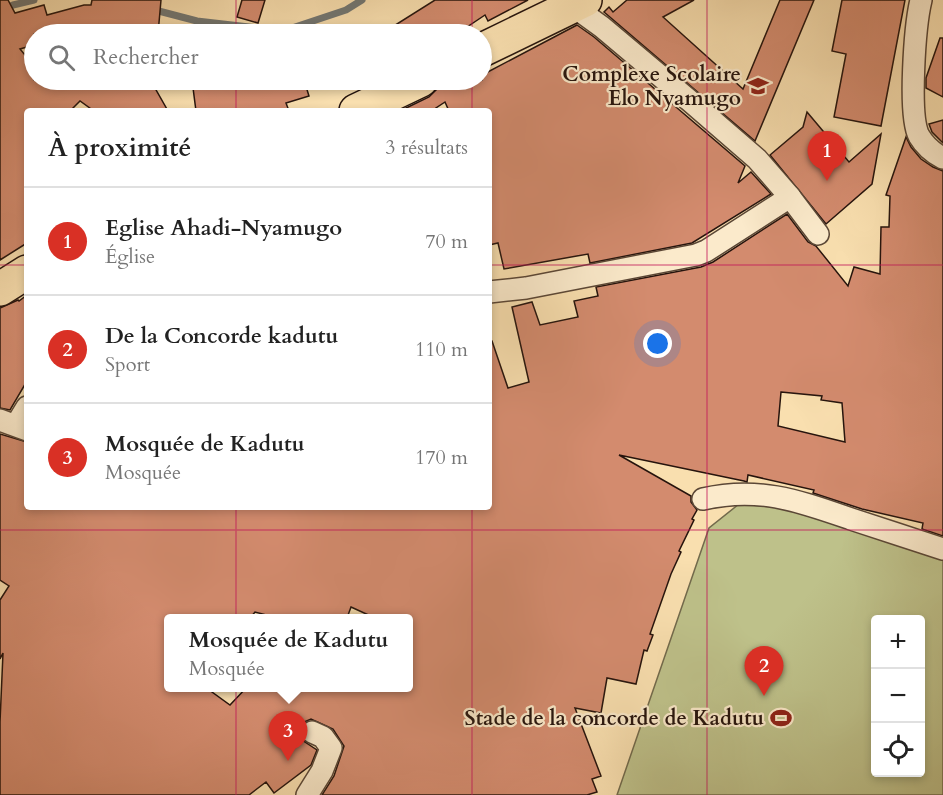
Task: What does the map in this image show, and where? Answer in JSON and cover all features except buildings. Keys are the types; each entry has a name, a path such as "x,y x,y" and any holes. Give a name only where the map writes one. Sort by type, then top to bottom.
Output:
{"highway":[{"path":"492,45 579,3"},
{"path":"362,108 400,90"},
{"path":"0,289 24,274"}],"street":[{"path":"921,0 912,101 919,135 932,153 943,158"},
{"path":"579,3 602,27 757,159 818,234"},
{"path":"492,292 526,288 696,255 706,251 790,197"},
{"path":"703,499 723,494 759,494 788,498 943,549"},
{"path":"307,795 322,771 331,748 323,738 312,732"}],"green space":[{"path":"739,504 794,509 943,560 943,795 617,795 709,528"}],"waterway":[{"path":"0,11 34,0"},
{"path":"304,24 346,10 362,0"},
{"path":"151,9 197,21 223,24"}],"place":[{"name":"Complexe Scolaire Elo Nyamugo","path":"758,86"},
{"name":"Eglise Ahadi-Nyamugo","path":"827,181"},
{"name":"De la Concorde kadutu","path":"764,696"},
{"name":"Stade de la concorde de Kadutu","path":"781,718"},
{"name":"Mosquée de Kadutu","path":"288,761"}]}
